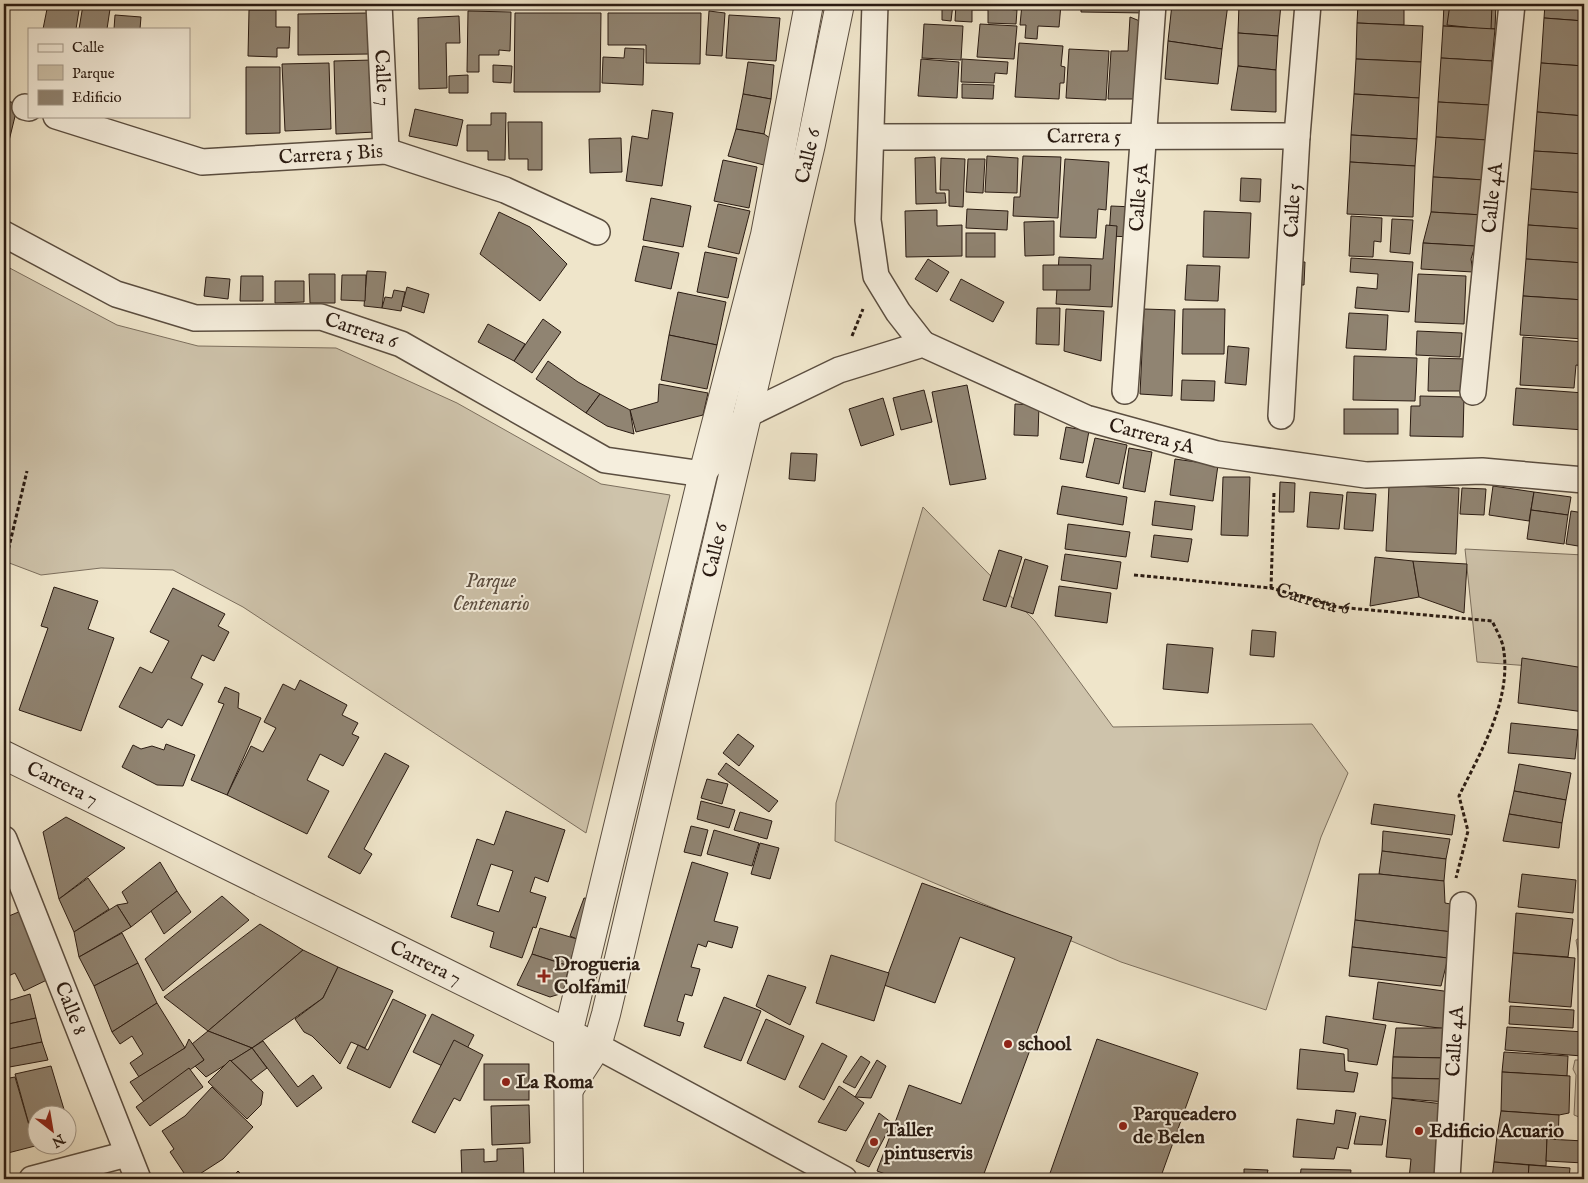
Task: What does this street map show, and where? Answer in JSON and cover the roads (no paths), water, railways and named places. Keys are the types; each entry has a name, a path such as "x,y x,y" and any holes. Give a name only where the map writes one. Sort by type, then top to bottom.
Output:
{"street":[{"name":"Calle 7","path":"379,4 386,151"},
{"name":"Calle 6","path":"569,1179 568,1034 703,474 765,235 810,4"},
{"name":"Calle 6","path":"569,1089 597,1046 816,125 840,4"},
{"path":"703,474 748,414 839,370 923,344 898,312 876,276 868,220 875,4"},
{"name":"Calle 5A","path":"1125,391 1142,135 1153,4"},
{"name":"Calle 5","path":"1282,416 1297,136 1308,4"},
{"name":"Calle 4A","path":"1473,392 1512,4"},
{"name":"Carrera 5 Bis","path":"62,118 202,162 386,151 505,190 597,232"},
{"name":"Carrera 5","path":"872,138 1142,135 1297,136"},
{"name":"Carrera 6","path":"4,234 116,294 195,318 321,317 401,344 605,460 703,474"},
{"name":"Carrera 5A","path":"923,344 1086,418 1217,454 1276,464 1366,475 1482,471 1584,480"},
{"name":"Carrera 7","path":"4,755 568,1034 597,1046 844,1179"},
{"name":"Calle 8","path":"4,840 138,1179"},
{"name":"Calle 4A","path":"1447,1179 1463,905"},
{"path":"32,1179 127,1154"}],"place":[{"name":"Drogueria Colfamil","path":"544,976"},
{"name":"school","path":"1008,1044"},
{"name":"La Roma","path":"506,1082"},
{"name":"Parqueadero de Belen","path":"1123,1126"},
{"name":"Edificio Acuario","path":"1419,1131"},
{"name":"Taller pintuservis","path":"874,1142"}],"park label":[{"name":"Parque Centenario","path":"491,592"}]}
